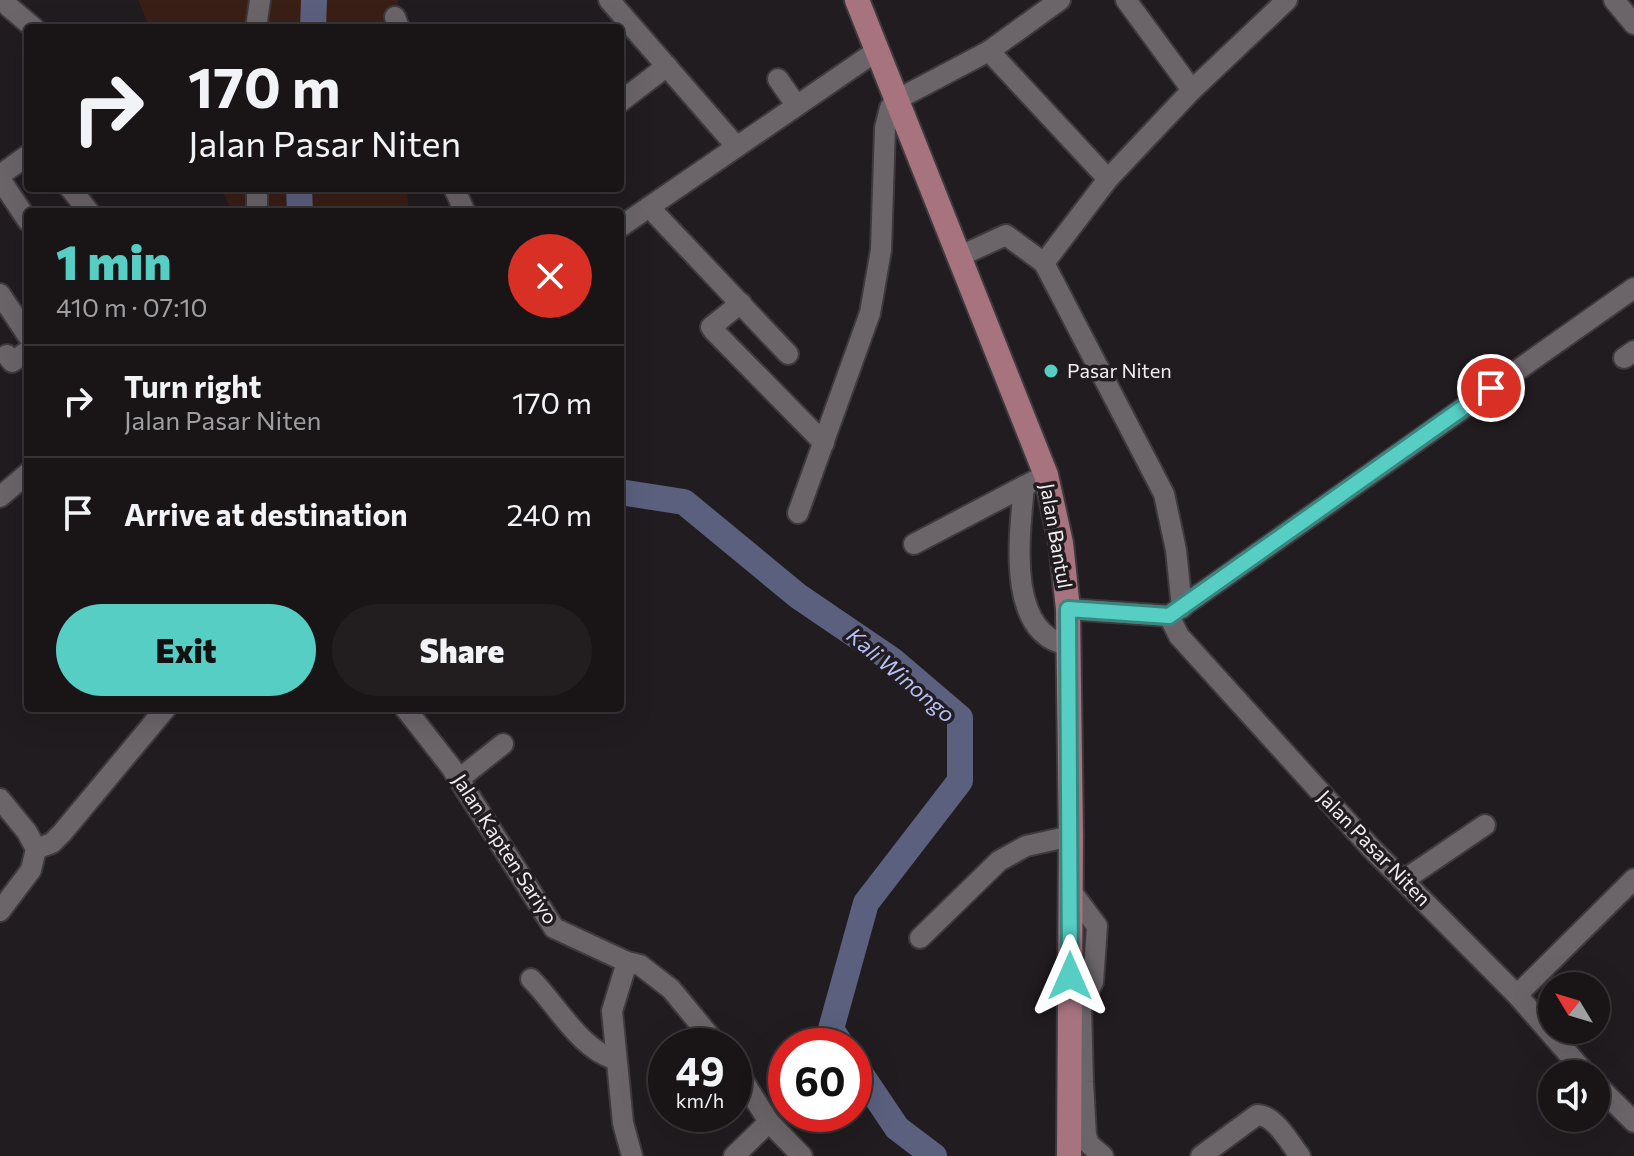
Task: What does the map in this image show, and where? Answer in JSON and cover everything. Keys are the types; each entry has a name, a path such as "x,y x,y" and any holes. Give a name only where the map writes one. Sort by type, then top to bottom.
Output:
{"main road":[{"name":"Jalan Bantul","path":"857,0 960,256 1035,480 1061,543 1068,609 1071,891 1076,1005 1069,1156"}],"street":[{"path":"257,24 260,0"},
{"path":"609,0 618,23"},
{"path":"798,513 870,313 881,250 885,128 890,108 898,99 989,51 1060,0"},
{"path":"1126,0 1192,90"},
{"path":"1044,263 1108,179 1192,90 1287,0"},
{"path":"1614,0 1634,24"},
{"path":"10,6 30,24"},
{"path":"624,28 667,66 736,146"},
{"path":"624,224 878,50"},
{"path":"989,51 1108,179"},
{"path":"624,99 667,66"},
{"path":"778,79 796,105"},
{"path":"24,158 0,177 24,215"},
{"path":"73,192 86,208"},
{"path":"649,207 788,354"},
{"path":"960,256 1006,235 1044,263 1164,494 1176,550 1176,612"},
{"path":"1068,609 1176,612 1634,288"},
{"path":"0,294 24,330"},
{"path":"741,303 711,327 824,443"},
{"path":"7,355 12,362 24,354"},
{"path":"0,497 24,476"},
{"path":"914,544 1035,480"},
{"path":"1035,480 1021,580 1031,619 1052,642 1068,645"},
{"name":"Jalan Pasar Niten","path":"1176,612 1179,636 1308,780 1517,995 1574,1060"},
{"path":"36,849 52,843 62,833 163,712"},
{"name":"Jalan Kapten Sariyo","path":"416,712 547,921 562,933 640,965 671,989 703,1028"},
{"path":"459,779 503,744"},
{"path":"0,799 27,832 36,849 31,870 0,911"},
{"path":"1404,880 1485,825"},
{"path":"920,938 999,861 1026,846 1071,836"},
{"path":"1517,995 1634,879"},
{"path":"627,962 612,1011 614,1059 623,1123 632,1156"},
{"path":"531,979 587,1044 598,1054 614,1059"},
{"path":"1076,1005 1086,1135 1089,1144 1103,1156"},
{"path":"752,1095 768,1120"},
{"path":"1610,1098 1634,1122"},
{"path":"1201,1156 1257,1115 1263,1115 1271,1119 1300,1156"},
{"path":"734,1156 768,1123"},
{"path":"779,1132 802,1156"}],"shaded area":[{"path":"138,0 398,0 400,24 148,24"},
{"path":"223,192 407,192 409,208 230,208"}],"waterway":[{"name":"Kali Winongo","path":"313,24 314,0"},
{"name":"Kali Winongo","path":"299,192 300,208"},
{"name":"Kali Winongo","path":"624,493 684,502 798,596 892,660 960,718 960,781 866,903 831,1028"},
{"name":"Kali Winongo","path":"872,1091 897,1128 934,1156"}],"place":[{"name":"Pasar Niten","path":"1051,371"}],"route":[{"path":"1070,976 1068,609 1169,616 1491,388"}]}
